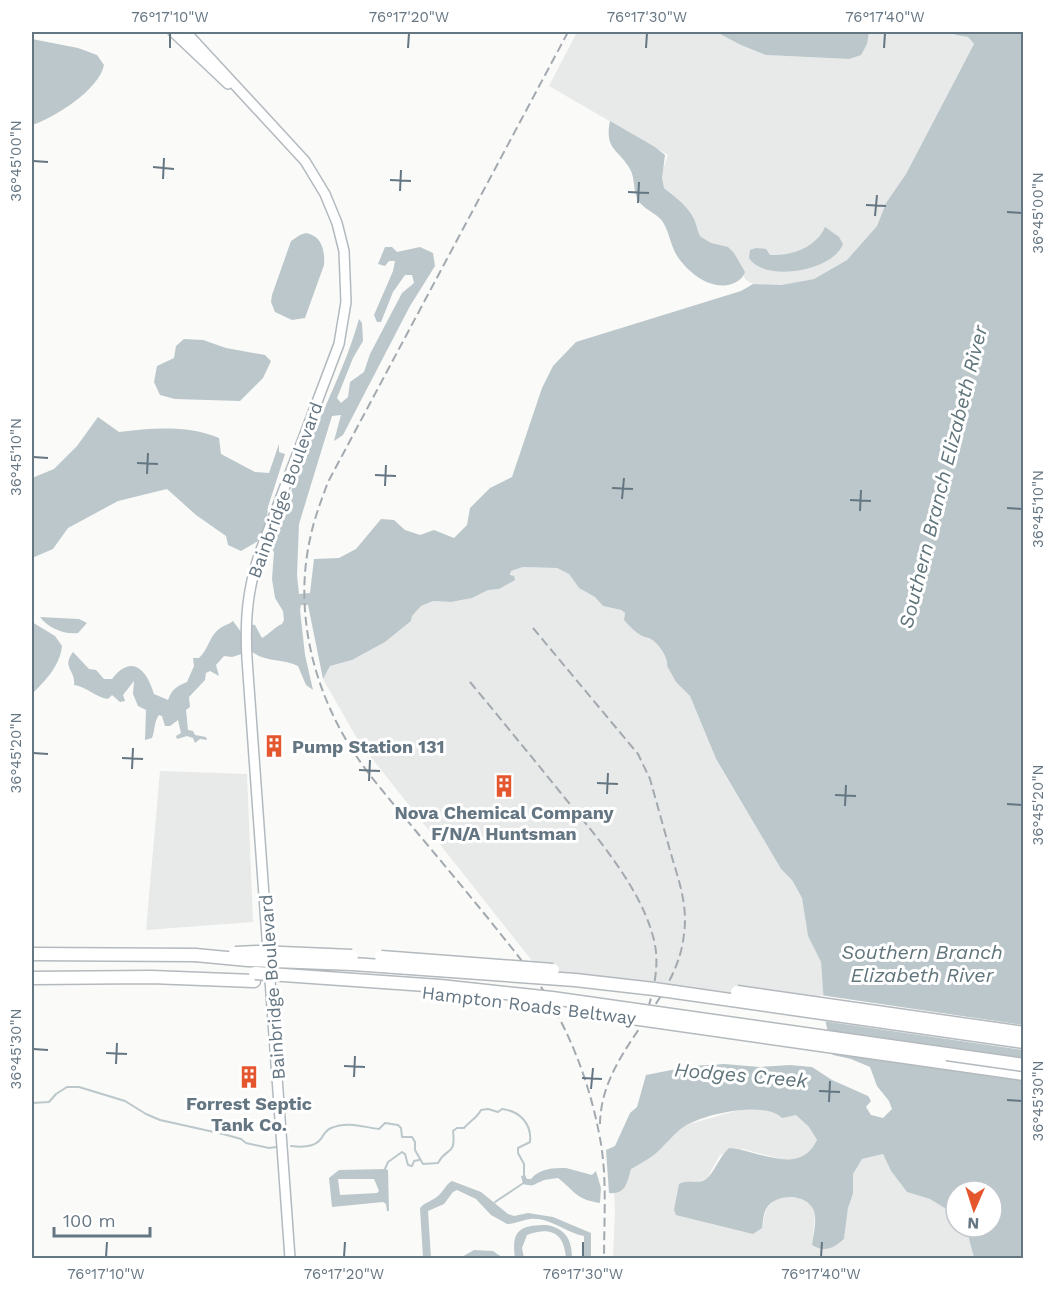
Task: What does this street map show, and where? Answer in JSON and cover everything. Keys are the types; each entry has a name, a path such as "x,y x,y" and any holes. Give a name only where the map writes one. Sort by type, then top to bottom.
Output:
{"highway":[{"name":"Hampton Roads Beltway","path":"32,954 195,955 258,951 499,965 633,978 1023,1033"},
{"path":"195,955 248,960 445,969 586,981 1023,1042"},
{"name":"Hampton Roads Beltway","path":"32,978 255,977 399,990 521,1002 1023,1074"},
{"path":"255,977 500,992 709,1019 1023,1065"}],"main road":[{"name":"Bainbridge Boulevard","path":"173,32 260,111"},
{"name":"Bainbridge Boulevard","path":"186,32 297,150 312,171 325,194 341,238 347,285 343,323 335,356 264,544 249,588 246,615 247,659 290,1258"}],"shaded area":[{"path":"577,32 716,32 766,55 849,59 867,44 869,32 951,32 968,37 974,44 906,174 886,203 877,226 847,260 814,279 781,285 753,284 746,280 728,251 697,239 658,184 668,155 549,86"},
{"path":"523,567 557,568 569,574 579,588 595,597 603,606 625,613 624,620 630,627 643,637 653,639 665,653 667,666 676,682 690,696 716,760 781,869 792,880 802,898 808,936 821,962 825,1012 540,971 359,742 323,679 330,666 352,660 385,642 411,621 412,616 421,606 433,601 451,602 471,598 488,590 499,589 511,576 511,571"},
{"path":"160,771 247,774 253,922 146,930"},
{"path":"756,1108 788,1116 796,1115 809,1127 817,1140 812,1150 802,1158 784,1160 743,1149 720,1155 707,1178 696,1183 684,1182 762,1228 766,1209 775,1200 787,1196 800,1198 811,1205 815,1215 812,1245 825,1249 844,1239 848,1208 853,1194 853,1174 862,1159 883,1154 891,1171 907,1192 930,1199 944,1208 944,1239 969,1239 974,1258 613,1258 614,1193 618,1193 631,1169 686,1125 739,1110"}],"water":[{"path":"716,32 869,32 867,44 861,55 849,59 766,55"},
{"name":"Southern Branch Elizabeth River","path":"951,32 1023,32 1023,1258 974,1258 969,1239 1004,1239 1004,1179 944,1179 944,1208 930,1199 907,1192 891,1171 883,1154 862,1159 853,1174 853,1194 848,1208 844,1239 829,1248 821,1249 812,1245 815,1227 813,1208 808,1203 794,1197 785,1197 771,1203 765,1211 762,1228 753,1234 676,1215 674,1210 679,1184 700,1182 706,1179 729,1148 778,1159 800,1157 810,1151 817,1140 809,1127 796,1115 782,1118 763,1110 749,1109 719,1113 694,1121 680,1129 651,1157 631,1169 627,1183 622,1190 609,1193 606,1150 615,1146 630,1113 637,1107 646,1075 692,1066 724,1064 812,1067 832,1080 868,1096 871,1101 866,1107 871,1115 883,1118 892,1109 889,1101 877,1086 870,1067 833,1055 825,1019 821,962 808,936 802,898 792,880 781,869 716,759 690,696 676,682 662,651 650,638 642,636 630,627 624,620 625,613 621,610 603,606 595,597 579,588 569,574 557,568 523,567 511,571 510,575 514,576 515,580 499,589 488,590 472,598 451,602 433,601 421,606 412,616 411,621 385,642 352,660 330,666 323,679 308,605 301,605 305,655 313,690 306,685 298,666 263,657 251,651 232,657 224,656 216,665 219,676 210,671 206,673 205,680 189,697 190,707 186,710 188,730 193,731 195,735 206,737 207,740 200,739 195,743 193,738 187,736 177,739 176,736 181,733 178,720 170,726 165,726 162,716 159,715 152,738 145,740 146,710 138,706 133,694 134,681 123,695 125,701 120,702 112,695 108,699 103,698 74,685 68,662 73,652 89,669 96,670 104,679 112,679 126,667 138,668 147,678 154,694 168,700 175,688 187,682 194,666 193,658 199,658 202,655 213,635 221,628 233,621 241,632 245,624 255,625 262,638 282,624 283,611 275,598 272,579 274,552 269,546 258,541 241,551 228,545 226,536 196,515 167,489 118,501 68,528 53,549 32,558 32,478 54,469 77,446 98,417 119,432 144,429 182,429 219,438 221,454 255,472 269,473 279,444 279,452 285,454 268,507 267,518 276,522 286,509 302,461 342,367 359,319 362,323 363,341 353,358 337,398 341,403 348,397 350,382 364,372 370,354 402,293 414,283 412,275 405,275 393,292 381,322 377,322 374,315 395,261 389,261 385,266 378,264 385,247 392,247 397,252 420,247 433,253 435,266 410,306 343,435 334,441 341,415 332,416 299,524 297,575 299,594 310,593 314,559 339,558 356,549 381,519 394,520 405,530 420,535 434,530 454,538 467,525 470,508 490,488 512,477 542,388 553,366 576,342 741,291 753,284 781,285 814,279 847,260 877,226 886,203 906,174 974,44 968,37"},
{"path":"32,39 78,48 97,55 104,65 94,84 85,93 63,110 32,125"},
{"path":"610,121 665,155 662,178 664,188 688,210 701,237 711,243 728,247 734,253 745,272 740,279 728,285 713,284 691,272 680,260 662,221 640,203 630,169 611,144"},
{"path":"825,227 839,237 843,244 837,253 813,267 783,272 757,266 749,258 750,250 756,248 766,249 770,255 786,254 802,249 816,240"},
{"path":"306,233 319,240 324,254 324,265 305,318 292,320 275,312 271,302 272,295 291,241"},
{"path":"184,339 203,340 226,348 265,355 271,361 263,378 240,401 175,399 160,395 154,382 157,366 174,358 176,346"},
{"path":"40,617 79,619 87,623 78,633 68,633 52,627"},
{"path":"32,622 55,636 62,646 55,667 32,694"},
{"path":"566,1168 592,1175 596,1171 601,1188 600,1203 580,1197 558,1178 532,1185 523,1184 521,1176 525,1175 527,1179 531,1179 543,1171"},
{"path":"339,1170 388,1170 389,1211 383,1202 332,1207 329,1178","holes":["338,1179 374,1179 379,1191 377,1193 340,1195"]},
{"path":"452,1181 481,1192 508,1214 514,1216 528,1213 553,1217 591,1233 591,1258 584,1258 584,1236 544,1220 530,1219 507,1224 491,1215 476,1199 457,1190 444,1204 428,1211 431,1258 423,1258 420,1208 438,1196"},
{"path":"547,1225 559,1229 567,1236 572,1258 566,1258 565,1249 559,1237 543,1231 527,1235 522,1248 524,1258 515,1258 515,1241 519,1231 530,1226"},
{"path":"474,1250 493,1251 503,1258 460,1258"}],"pier":[{"path":"820,995 1023,1025 1023,1050 823,1021"}],"waterway":[{"path":"32,1103 49,1102 67,1087 79,1087 125,1101 160,1120 223,1134 241,1139 246,1143 269,1148 276,1147"},
{"name":"Hodges Creek","path":"291,1146 313,1145 327,1131 337,1126 355,1125 379,1129 385,1123 398,1125 401,1128 402,1137 412,1137 415,1150 423,1164 438,1163 452,1148 453,1131 457,1128 464,1128 481,1110 488,1109 498,1112 502,1109 514,1112 524,1120 529,1130 530,1142 518,1148 524,1164 524,1176"},
{"path":"385,1169 388,1162 402,1152 405,1154 408,1165 412,1166 414,1161 419,1160"},
{"path":"495,1202 525,1182"}],"railway":[{"path":"568,32 328,482 310,539 304,594 310,649 318,676 327,702 353,751 535,978 568,1036 585,1078 601,1144 605,1187 604,1258"},
{"path":"533,628 638,754 650,779 684,904 684,934 678,960 655,1006 625,1050 613,1073 604,1098 600,1124"},
{"path":"470,682 613,859 636,896 652,933 656,951 655,978 649,1005"}],"place":[{"name":"Pump Station 131","path":"274,746"},
{"name":"Nova Chemical Company F/N/A Huntsman","path":"504,786"},
{"name":"Forrest Septic Tank Co.","path":"249,1077"}]}
